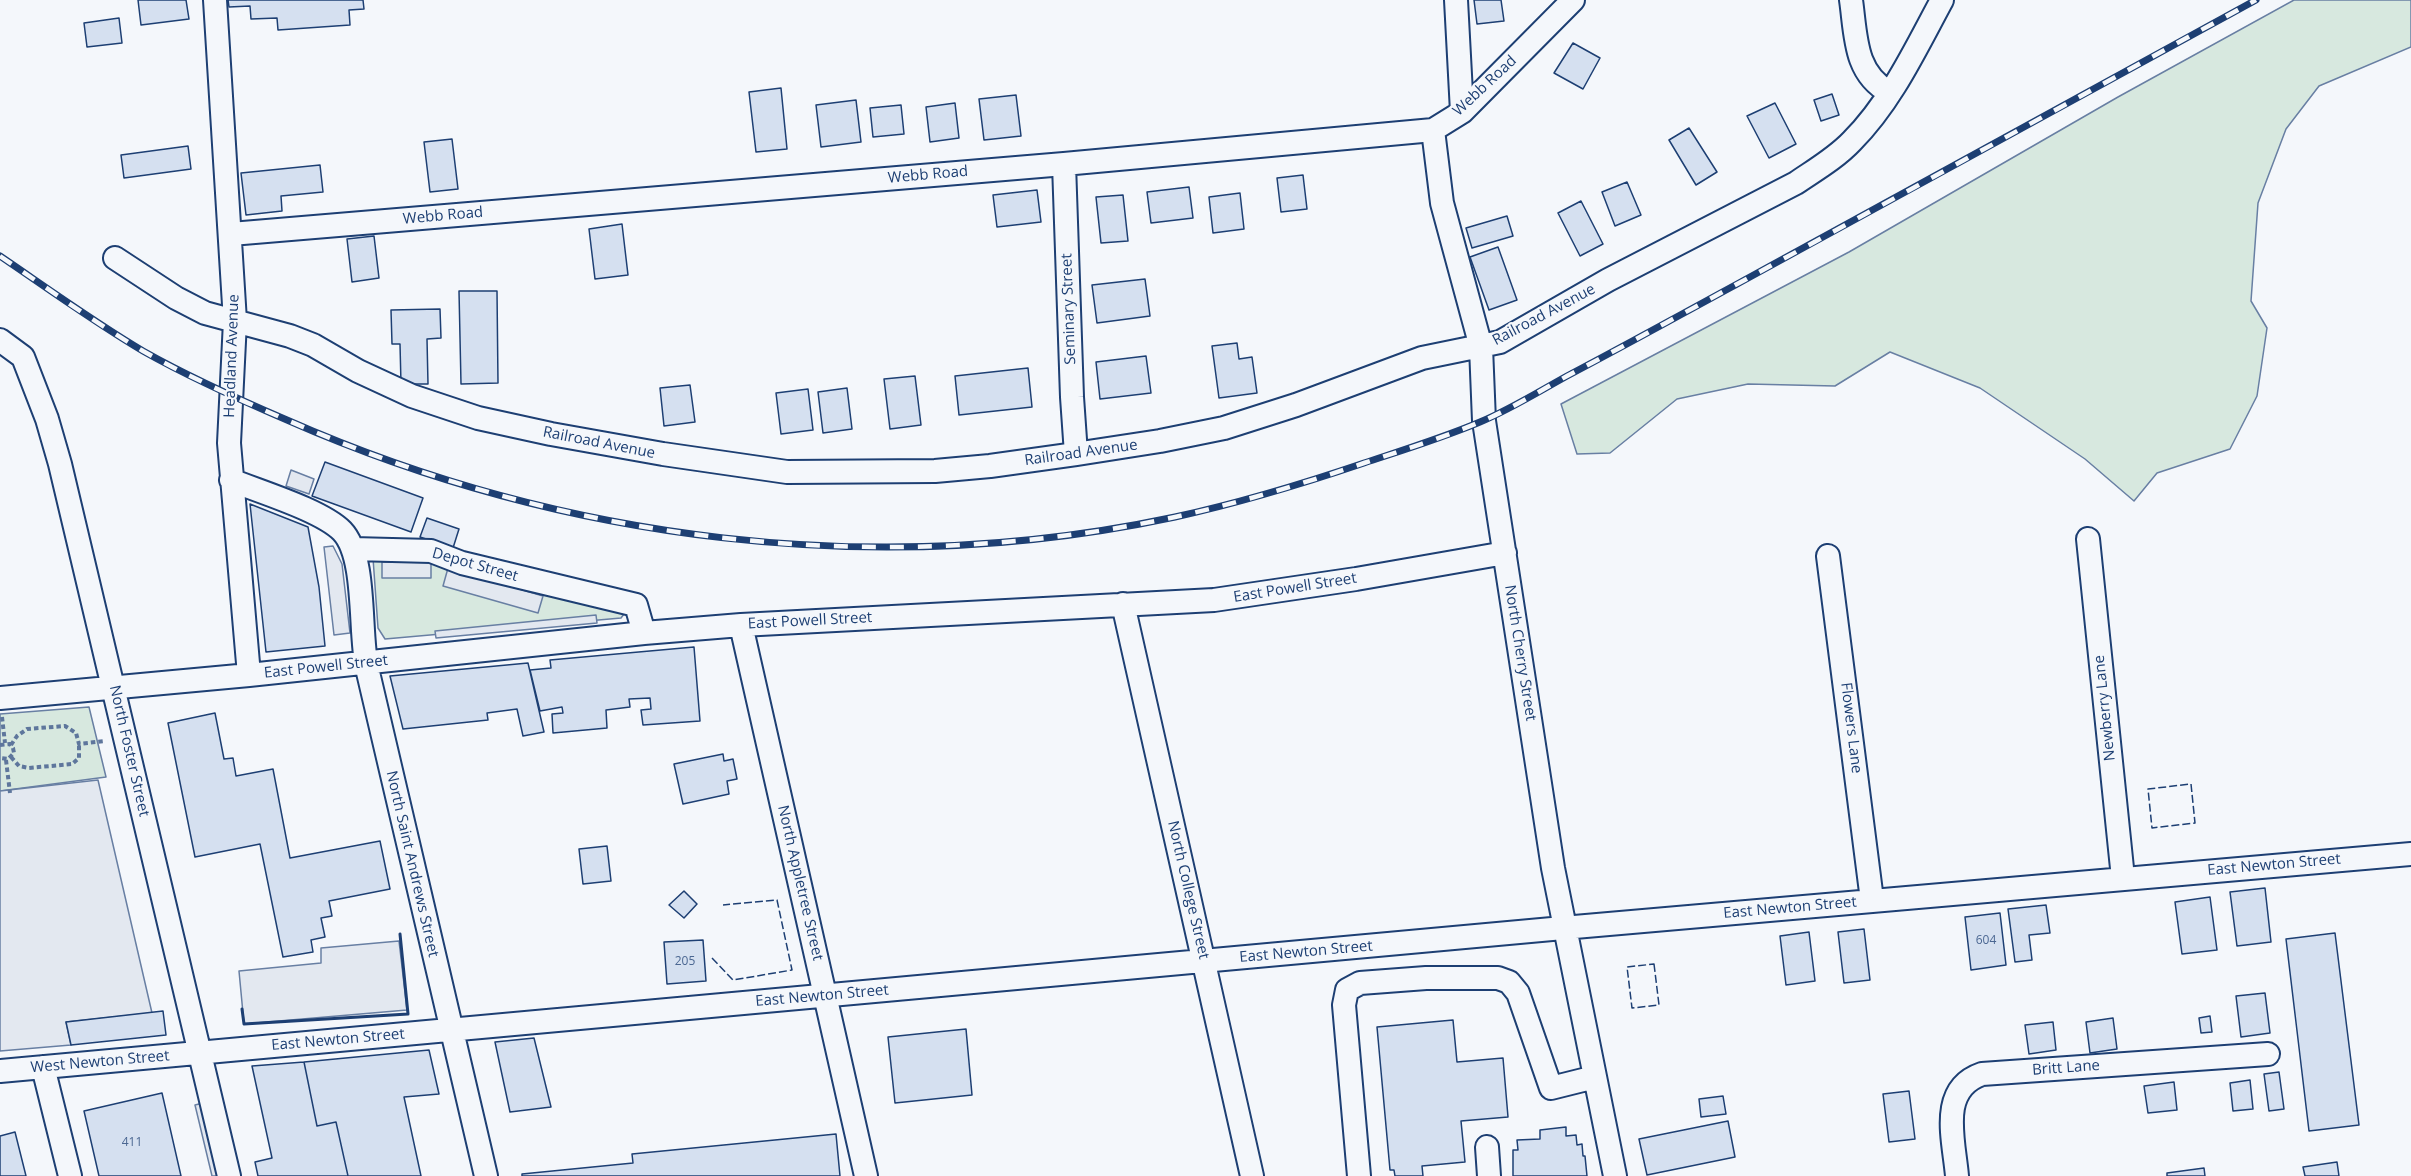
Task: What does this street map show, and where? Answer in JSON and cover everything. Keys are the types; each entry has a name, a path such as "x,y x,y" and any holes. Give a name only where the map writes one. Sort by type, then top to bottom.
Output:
{"street":[{"name":"Headland Avenue","path":"215,0 235,321 229,443 249,675"},
{"path":"1456,0 1462,112"},
{"name":"Webb Road","path":"231,234 1064,164 1433,130 1462,112 1573,0"},
{"path":"1851,0 1859,57 1876,85 1889,92"},
{"name":"Railroad Avenue","path":"115,258 176,298 206,313 313,345 358,371 412,396 478,418 551,434 663,454 787,472 934,471 1076,454 1224,428 1296,405 1422,358 1481,348 1500,342 1608,280 1796,183 1851,142 1906,67 1942,0"},
{"name":"North Cherry Street","path":"1433,130 1442,202 1481,348 1484,421 1563,928 1615,1176"},
{"name":"Seminary Street","path":"1064,164 1076,454"},
{"name":"North Foster Street","path":"0,340 23,357 47,419 114,688 229,1176"},
{"path":"231,480 325,520 342,532 353,549"},
{"name":"Newberry Lane","path":"2088,539 2123,878"},
{"name":"Depot Street","path":"353,549 431,551 462,563 636,605 644,633"},
{"name":"North Saint Andrews Street","path":"353,549 357,565 366,663 486,1176"},
{"name":"East Powell Street","path":"1,706 114,688 644,633 741,625 1214,600 1505,553"},
{"name":"Flowers Lane","path":"1828,556 1872,900"},
{"name":"North College Street","path":"1123,604 1252,1176"},
{"name":"North Appletree Street","path":"741,625 866,1176"},
{"name":"East Newton Street","path":"201,1052 1872,900 2411,854"},
{"path":"1424,941 1426,978"},
{"path":"1359,1176 1344,1005 1347,990 1360,983 1426,978 1498,978 1509,982 1518,993 1551,1088 1595,1077"},
{"name":"West Newton Street","path":"0,1071 201,1052"},
{"name":"Britt Lane","path":"1957,1176 1951,1109 1958,1090 1973,1077 1982,1074 2268,1054"},
{"path":"44,1067 70,1176"},
{"path":"1487,1147 1489,1176"}],"path":[{"path":"1,706 2,744 11,745"},
{"path":"0,758 9,758 19,766 29,768 72,764 79,758 76,733 65,726 27,729 17,736 11,745"},
{"path":"79,744 104,741"},
{"path":"10,793 9,758 14,751 11,745"}],"shaded area":[{"path":"2294,0 2411,0 2411,47 2319,86 2286,129 2258,203 2251,301 2267,328 2257,396 2230,449 2157,473 2134,501 2085,459 1980,388 1890,352 1835,386 1748,384 1677,399 1610,453 1577,454 1561,404 1849,252 2118,97"},
{"path":"291,470 314,479 309,494 286,486"},
{"path":"333,546 342,564 350,633 334,635 324,547"},
{"path":"373,558 432,560 624,614 621,618 385,639 378,628"},
{"path":"382,562 431,562 431,578 382,578"},
{"path":"448,568 543,596 538,613 443,586"},
{"path":"596,615 597,623 436,638 435,631"},
{"path":"89,707 106,777 0,791 0,714"},
{"path":"98,780 152,1013 66,1022 71,1045 0,1051 0,791"},
{"path":"399,941 407,1010 244,1024 239,971 321,963 321,948"},
{"path":"203,1103 219,1176 212,1176 195,1105"}],"building":[{"path":"138,0 186,0 189,19 141,25"},
{"path":"228,0 363,0 364,9 349,10 350,25 278,30 277,18 251,19 250,6 229,7"},
{"path":"1474,0 1501,0 1504,21 1477,24"},
{"path":"119,18 122,43 87,47 84,23"},
{"path":"1573,43 1600,58 1583,89 1554,73"},
{"path":"781,88 787,149 756,152 749,92"},
{"path":"1832,94 1839,115 1821,121 1814,100"},
{"path":"1016,95 1021,136 984,140 979,99"},
{"path":"856,100 861,142 821,147 816,105"},
{"path":"955,103 959,138 930,142 926,107"},
{"path":"1775,103 1796,144 1769,158 1747,116"},
{"path":"901,105 904,134 873,137 870,108"},
{"path":"1689,128 1717,172 1696,185 1669,140"},
{"path":"452,139 458,189 430,192 424,142"},
{"path":"188,146 191,169 124,178 121,155"},
{"path":"320,165 323,192 281,196 282,211 246,215 241,173"},
{"path":"1303,175 1307,209 1281,212 1277,178"},
{"path":"1627,182 1641,215 1615,226 1602,192"},
{"path":"1189,187 1193,218 1151,223 1147,192"},
{"path":"1037,190 1041,222 997,227 993,195"},
{"path":"1240,193 1244,229 1213,233 1209,197"},
{"path":"1123,195 1128,241 1101,243 1096,197"},
{"path":"1581,201 1603,244 1580,256 1558,213"},
{"path":"1507,216 1513,236 1472,248 1466,228"},
{"path":"622,224 628,275 595,279 589,229"},
{"path":"374,236 379,278 352,282 347,239"},
{"path":"1498,247 1517,300 1489,310 1470,257"},
{"path":"1145,279 1150,316 1097,323 1092,285"},
{"path":"459,291 497,291 498,383 461,384"},
{"path":"440,309 441,338 427,339 428,384 401,384 400,344 392,344 391,310"},
{"path":"1237,343 1239,359 1252,357 1257,393 1219,398 1212,346"},
{"path":"1146,356 1151,393 1100,399 1096,362"},
{"path":"1028,368 1032,407 959,415 955,376"},
{"path":"915,376 921,425 890,429 884,379"},
{"path":"690,385 695,422 664,426 660,388"},
{"path":"847,388 852,429 823,433 818,392"},
{"path":"808,389 813,430 781,434 776,393"},
{"path":"325,462 423,498 411,532 312,496"},
{"path":"250,504 308,527 319,587 325,646 266,652"},
{"path":"427,518 459,529 453,548 420,537"},
{"path":"694,647 700,721 643,725 641,710 651,709 650,698 629,699 630,707 606,710 607,728 553,733 552,714 563,713 562,707 540,711 530,670 551,668 550,660"},
{"path":"528,663 544,732 523,736 517,709 487,713 488,720 403,729 390,676"},
{"path":"215,713 224,759 233,758 236,776 273,769 290,858 380,841 390,889 329,901 332,916 321,918 325,937 311,940 313,952 283,957 260,844 195,857 168,723"},
{"path":"723,754 724,761 733,759 737,779 727,781 729,794 683,804 674,764"},
{"path":"607,846 611,881 583,884 579,849"},
{"path":"2265,888 2271,942 2237,946 2230,892"},
{"path":"684,891 697,904 684,918 669,905"},
{"path":"2210,897 2217,950 2182,954 2175,902"},
{"path":"2046,905 2050,933 2029,935 2032,960 2015,962 2008,909"},
{"path":"2000,913 2006,965 1971,970 1965,917"},
{"path":"1864,929 1870,980 1844,983 1838,932"},
{"path":"1809,932 1815,981 1786,985 1780,936"},
{"path":"2335,933 2359,1125 2309,1131 2286,939"},
{"path":"703,940 706,981 667,984 664,942"},
{"path":"2265,993 2270,1033 2241,1037 2236,996"},
{"path":"163,1011 166,1035 71,1045 66,1022"},
{"path":"2210,1016 2212,1032 2201,1033 2199,1018"},
{"path":"2113,1018 2117,1049 2090,1053 2086,1022"},
{"path":"1453,1020 1457,1062 1503,1058 1508,1117 1461,1121 1465,1162 1422,1166 1423,1176 1395,1176 1394,1170 1390,1170 1377,1027"},
{"path":"2053,1022 2056,1050 2029,1054 2025,1025"},
{"path":"966,1029 972,1095 895,1103 888,1037"},
{"path":"534,1038 551,1107 510,1112 495,1042"},
{"path":"429,1050 439,1094 404,1097 421,1176 348,1176 336,1122 317,1126 304,1062"},
{"path":"304,1062 317,1126 336,1122 348,1176 258,1176 255,1162 272,1158 252,1066"},
{"path":"2279,1072 2284,1109 2269,1111 2264,1074"},
{"path":"2250,1080 2253,1109 2233,1111 2230,1083"},
{"path":"2174,1082 2177,1110 2148,1113 2144,1086"},
{"path":"1909,1091 1915,1139 1889,1142 1883,1094"},
{"path":"162,1093 181,1176 99,1176 84,1111"},
{"path":"1723,1096 1726,1114 1701,1117 1699,1099"},
{"path":"1728,1121 1735,1157 1647,1175 1639,1139"},
{"path":"1566,1127 1566,1136 1576,1135 1577,1145 1582,1144 1587,1176 1513,1176 1513,1150 1518,1150 1517,1140 1540,1139 1540,1130"},
{"path":"15,1132 26,1176 0,1176 0,1136"},
{"path":"836,1134 840,1176 522,1176 522,1174 633,1163 632,1154"},
{"path":"2337,1162 2339,1176 2305,1176 2303,1167"},
{"path":"2204,1168 2205,1176 2167,1176 2167,1173"}],"railway":[{"path":"0,256 125,340 160,361 214,387 287,420 393,462 501,495 611,521 724,538 837,546 950,546 1063,536 1175,517 1247,499 1408,449 1491,417 2256,0"}],"fence":[{"path":"2191,784 2195,823 2152,828 2148,789 2191,784"},
{"path":"712,958 733,980 792,970 777,900 723,905"},
{"path":"1654,964 1659,1005 1632,1008 1627,967 1654,964"}],"wall":[{"path":"242,1009 244,1024 408,1014 400,934"}]}
